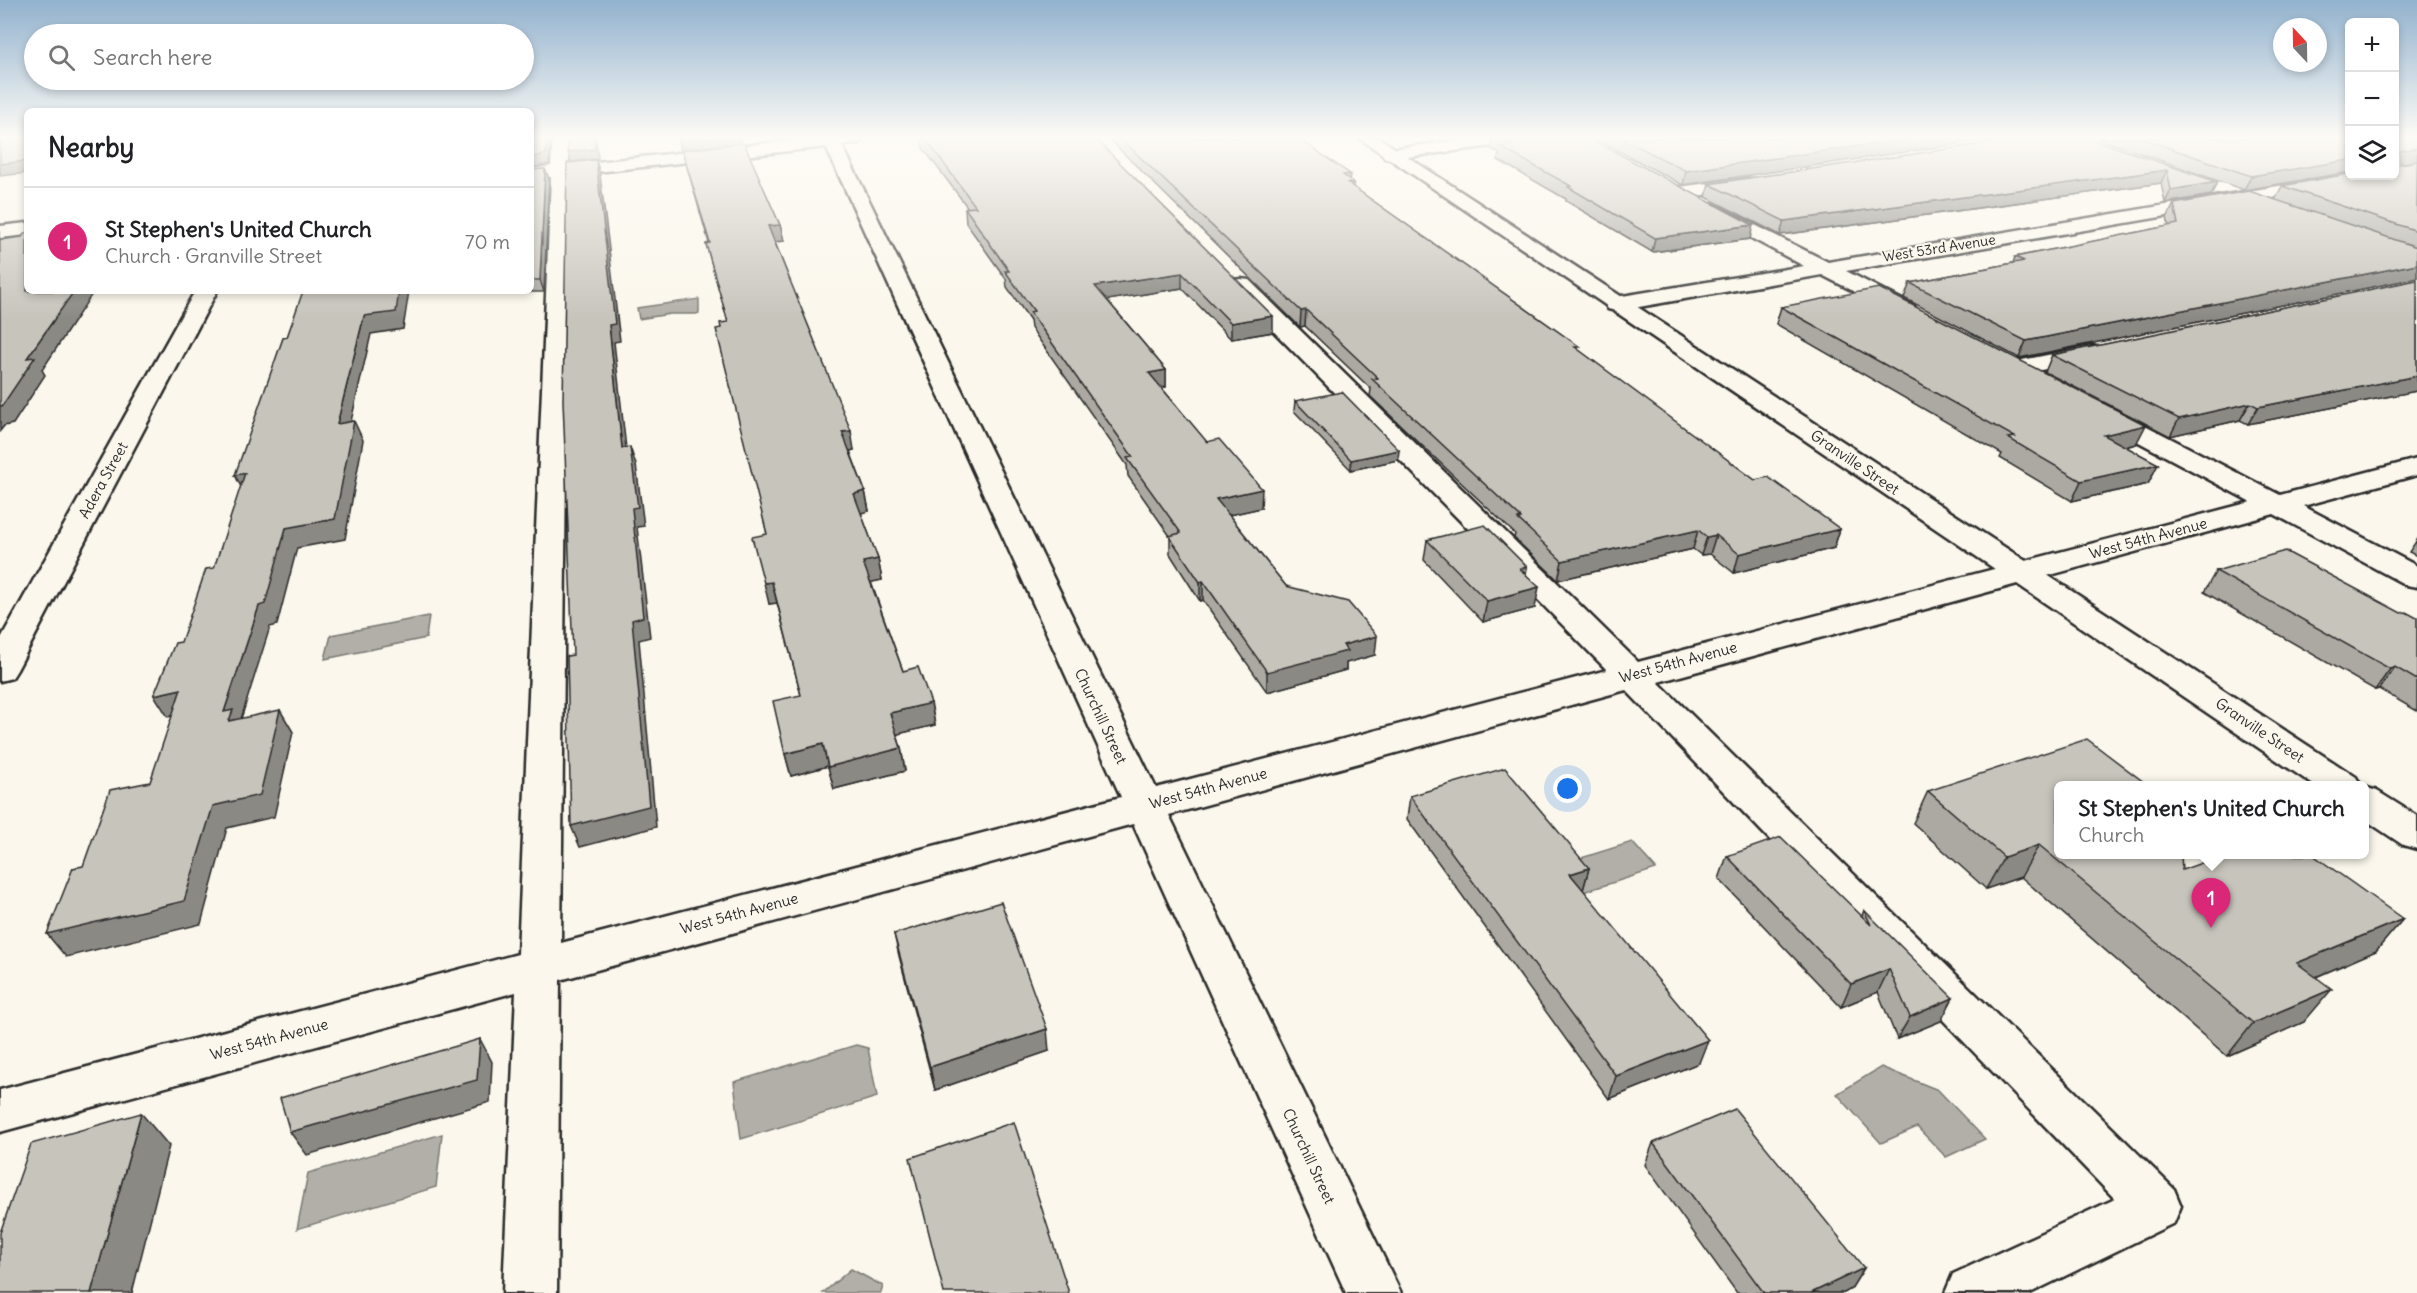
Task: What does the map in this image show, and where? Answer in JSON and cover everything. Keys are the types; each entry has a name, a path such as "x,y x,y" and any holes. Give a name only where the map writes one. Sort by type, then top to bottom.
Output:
{"main road":[{"path":"530,1293 538,967 550,198"},
{"name":"Churchill Street","path":"866,198 1143,806 1374,1293"},
{"name":"Granville Street","path":"1458,198 2335,781"},
{"path":"1689,198 1923,320"},
{"name":"West 53rd Avenue","path":"1616,304 1821,267 2240,198"},
{"path":"2243,198 2285,212"},
{"path":"0,232 24,229"},
{"path":"1222,266 1631,675 2156,1206 1972,1293"},
{"name":"Adera Street","path":"0,670 204,294"},
{"path":"2016,368 2108,349"},
{"path":"1995,357 2047,384"},
{"path":"2078,400 2417,578"},
{"name":"West 54th Avenue","path":"0,1111 2417,467"},
{"path":"2369,803 2417,835"}],"shaded area":[{"path":"699,299 699,313 696,314 670,314 639,319 637,308"},
{"path":"429,616 426,638 325,659 331,635"},
{"path":"1632,842 1656,869 1561,899 1540,871"},
{"path":"856,1045 868,1048 877,1097 741,1139 734,1082"},
{"path":"1881,1067 1938,1090 1985,1139 1946,1157 1917,1127 1881,1143 1837,1094"},
{"path":"442,1134 436,1187 297,1229 308,1173"},
{"path":"851,1269 883,1286 881,1293 823,1293"}],"building":[{"path":"534,198 544,198 540,280 534,280"},
{"path":"566,198 600,198 615,324 609,325 622,448 630,447 638,507 632,508 643,617 632,620 649,806 571,826 567,656 573,655 563,401"},
{"path":"697,198 768,198 780,225 768,226 851,431 842,432 865,491 854,494 878,559 863,562 903,671 918,667 931,703 890,713 901,748 828,767 823,744 785,754 773,701 801,695 772,582 764,583 752,537 767,534 716,329 721,328 720,323 728,322 706,244 710,243"},
{"path":"970,198 1155,198 1273,316 1231,323 1182,273 1095,286 1166,370 1149,373 1207,442 1219,439 1262,489 1216,499 1286,586 1348,602 1377,636 1343,645 1347,651 1267,672 1169,536 1181,533 1127,458 1133,457 1030,312 1034,311 1005,271 1009,271 965,208 976,207"},
{"path":"1183,198 1370,198 1580,347 1575,347 1755,480 1768,477 1840,529 1739,554 1716,535 1707,537 1698,530 1562,561 1518,519 1521,518 1372,379 1378,378 1306,310 1301,311"},
{"path":"1587,198 1703,198 1753,225 1655,238"},
{"path":"1738,198 1954,198 1784,221"},
{"path":"2207,198 2271,198 2417,247 2417,264 2026,341 1910,283 2024,261 2015,257 2178,224 2174,204"},
{"path":"2319,198 2417,198 2417,231"},
{"path":"24,234 24,294 72,294 27,358 35,357 0,406 0,240 22,237"},
{"path":"2417,280 2417,376 2258,407 2250,403 2179,419 2052,355"},
{"path":"1879,288 2146,425 2104,435 2158,464 2081,481 2008,438 2015,437 1781,307"},
{"path":"302,294 399,294 396,312 364,316 337,424 354,421 335,519 286,528 265,604 259,606 224,712 233,710 229,721 280,710 260,795 213,806 184,901 47,934 73,868 83,866 110,790 150,782 181,689 154,695 175,643 181,642 206,569 214,568 245,473 235,475 283,338 287,337"},
{"path":"1342,392 1399,450 1351,460 1295,401"},
{"path":"1485,525 1527,567 1520,569 1539,587 1487,601 1427,540"},
{"path":"2285,551 2401,613 2406,612 2417,618 2417,680 2395,667 2390,669 2216,571"},
{"path":"2087,739 2142,781 2054,781 2054,857 2039,845 2004,857 1928,791"},
{"path":"1505,768 1589,868 1570,874 1708,1040 1616,1076 1410,796"},
{"path":"1781,837 1871,925 1864,910 1953,998 1910,1017 1889,969 1851,984 1727,856"},
{"path":"2056,859 2181,859 2182,870 2213,859 2319,859 2403,919 2297,963 2332,989 2253,1023"},
{"path":"1001,902 1047,1029 930,1067 894,934"},
{"path":"480,1039 477,1080 290,1132 280,1098"},
{"path":"1735,1109 1864,1268 1811,1293 1764,1293 1653,1143"},
{"path":"141,1113 91,1293 0,1293 0,1233 31,1144"},
{"path":"1014,1122 1069,1293 944,1293 910,1158"}],"place":[{"name":"St Stephen's United Church","path":"2211,928"}]}
